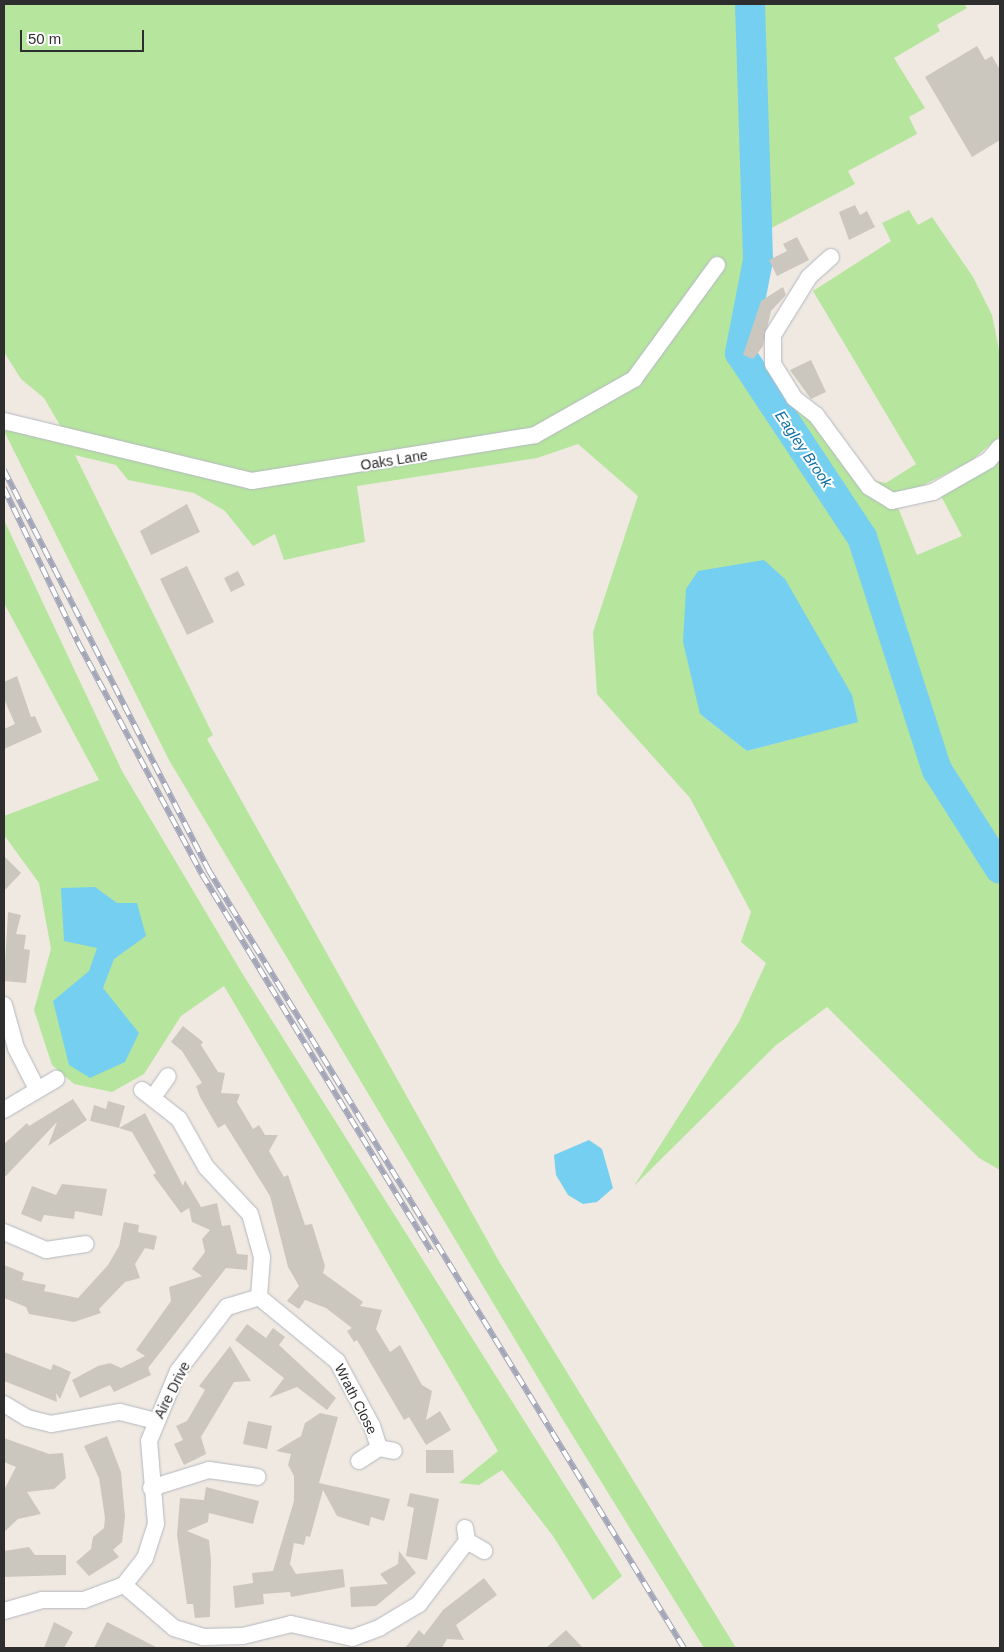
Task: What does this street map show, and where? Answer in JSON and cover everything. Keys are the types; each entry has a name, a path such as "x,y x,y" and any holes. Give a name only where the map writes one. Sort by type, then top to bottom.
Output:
{"street":[{"path":"830,257 809,277 773,334 773,364 794,398 816,416 869,488 892,501 933,492 989,460 1000,447"},
{"name":"Oaks Lane","path":"4,422 252,481 536,435 634,379 717,264"},
{"path":"4,1004 16,1048 37,1089"},
{"path":"168,1076 148,1093 179,1118 206,1168 250,1214 262,1258 259,1297"},
{"path":"4,1110 56,1079"},
{"path":"4,1232 34,1249 62,1255 86,1244"},
{"name":"Aire Drive","path":"124,1585 145,1558 156,1524 148,1449 156,1421 178,1371 217,1317 237,1301 259,1297"},
{"name":"Wrath Close","path":"259,1297 336,1361 386,1449 359,1461"},
{"path":"4,1404 27,1418 50,1424 120,1412 156,1421"},
{"path":"151,1488 231,1465 258,1477"},
{"path":"4,1611 42,1600 84,1600 124,1585 174,1628 200,1643 243,1636 291,1624 351,1643 419,1604 466,1535 484,1551"}],"green space":[{"path":"4,4 744,4 757,222 757,4 964,4 967,8 937,25 940,31 894,58 925,108 909,117 917,134 848,171 855,184 758,235 758,260 740,353 762,387 816,415 899,510 917,555 962,536 940,494 1000,456 1000,865 945,783 1000,875 1000,1170 979,1158 827,1007 775,1046 634,1186 739,1022 766,963 741,942 751,912 690,798 597,694 593,632 638,496 578,444 537,458 357,486 365,542 284,560 275,534 253,546 225,511 194,493 128,480 116,465 75,455 213,735 207,739 500,1263 736,1648 704,1648 563,1420 169,760 4,431 64,432 44,398 21,379 4,352","holes":["700,714 858,721 747,751"]},
{"path":"909,210 918,225 932,217 973,277 992,315 1000,355 1000,436 971,461 898,498 870,480 886,483 916,464 813,291 891,241 882,223"},
{"path":"4,520 122,771 242,973 622,1576 593,1600 553,1536 502,1470 479,1485 459,1483 498,1451 224,986 181,1016 144,1074 112,1092 74,1084 52,1065 34,1010 51,949 39,883 4,835 4,816 99,780 4,603"}],"water":[{"path":"764,560 785,579 852,695 858,722 747,751 700,714 683,642 686,589 698,571"},
{"path":"95,887 117,903 137,903 146,936 114,959 103,988 139,1033 125,1062 90,1078 69,1065 53,1001 89,971 97,948 64,941 61,888"},
{"path":"589,1140 602,1149 613,1188 597,1202 583,1204 568,1195 556,1175 554,1155"}],"building":[{"path":"977,46 985,60 992,56 1000,70 1000,140 972,157 925,77"},
{"path":"855,205 860,215 867,211 875,227 849,240 839,212"},
{"path":"797,237 809,260 777,276 769,260 787,251 783,244"},
{"path":"783,287 786,295 771,311 763,346 753,359 743,355 761,301"},
{"path":"811,360 826,392 811,399 790,370"},
{"path":"187,504 200,532 151,555 140,531"},
{"path":"187,566 214,622 187,635 160,579"},
{"path":"238,571 245,585 231,592 224,578"},
{"path":"17,676 31,717 35,716 42,732 4,749 4,729 15,724 4,699 4,682"},
{"path":"4,856 21,873 4,891"},
{"path":"8,912 21,915 16,934 26,935 24,949 30,950 26,983 4,981"},
{"path":"183,1026 203,1042 201,1045 218,1072 225,1073 221,1093 240,1094 237,1102 253,1129 259,1125 265,1135 278,1135 269,1151 284,1177 288,1175 305,1225 312,1224 325,1266 323,1273 363,1302 360,1306 382,1310 376,1329 390,1352 400,1345 422,1385 432,1391 426,1420 440,1411 451,1430 426,1445 409,1417 404,1420 357,1340 354,1342 347,1331 352,1328 326,1308 305,1300 299,1309 287,1301 299,1286 288,1267 270,1196 225,1124 218,1128 200,1097 196,1086 202,1083 182,1051 171,1042"},
{"path":"73,1099 87,1120 48,1146 57,1122 4,1178 4,1144 27,1123 29,1126"},
{"path":"108,1101 125,1106 119,1128 90,1121 94,1105 106,1109"},
{"path":"145,1113 183,1186 185,1180 201,1207 217,1203 222,1226 230,1225 237,1254 248,1255 247,1270 226,1268 148,1368 151,1375 114,1392 110,1385 80,1398 72,1380 98,1366 110,1363 121,1368 145,1356 136,1350 171,1301 169,1287 202,1276 192,1269 205,1252 202,1239 210,1230 192,1222 189,1208 181,1213 153,1175 156,1173 132,1132 119,1128"},
{"path":"62,1184 107,1189 102,1216 75,1211 74,1219 44,1215 41,1222 21,1214 32,1186 56,1195"},
{"path":"124,1222 139,1225 138,1232 157,1236 154,1250 145,1248 135,1264 140,1278 125,1282 99,1309 101,1313 74,1322 29,1314 26,1307 4,1298 4,1265 24,1273 22,1280 46,1285 44,1291 78,1298 108,1265 119,1246"},
{"path":"247,1324 266,1338 273,1328 285,1337 279,1345 336,1398 327,1410 297,1387 269,1398 284,1378 235,1340"},
{"path":"230,1346 251,1381 234,1382 201,1437 206,1454 184,1465 174,1444 183,1440 176,1426 187,1421 205,1390 199,1386"},
{"path":"4,1352 51,1370 53,1364 71,1372 60,1399 56,1393 57,1402 4,1381"},
{"path":"320,1413 338,1417 319,1483 390,1499 384,1521 371,1517 369,1526 337,1516 323,1490 310,1537 306,1536 304,1545 294,1543 290,1564 296,1574 343,1569 345,1587 291,1597 290,1592 263,1594 264,1604 235,1608 233,1586 253,1583 252,1573 273,1571 294,1501 294,1476 288,1465 291,1454 276,1451 301,1436 305,1423"},
{"path":"248,1421 272,1426 267,1449 243,1444"},
{"path":"107,1436 121,1472 125,1517 122,1542 113,1550 119,1557 89,1576 76,1562 91,1549 93,1537 104,1528 105,1518 99,1478 84,1446"},
{"path":"4,1438 49,1454 63,1453 66,1478 54,1489 27,1492 41,1514 18,1519 4,1532 4,1490 16,1467 4,1462"},
{"path":"426,1450 453,1450 454,1473 426,1473"},
{"path":"206,1487 259,1501 253,1524 209,1513 208,1522 187,1531 209,1540 211,1560 210,1617 195,1618 193,1604 187,1604 177,1535 180,1498 204,1500"},
{"path":"410,1493 439,1499 427,1560 406,1556 414,1508 407,1506"},
{"path":"29,1547 35,1555 66,1555 66,1575 4,1577 4,1551"},
{"path":"399,1551 416,1573 376,1606 351,1607 350,1587 388,1584 380,1574 398,1564"},
{"path":"484,1578 497,1595 456,1625 464,1640 447,1639 442,1648 405,1648 419,1630 424,1635 443,1610"},
{"path":"54,1622 73,1632 64,1648 44,1648"},
{"path":"107,1622 158,1648 94,1648"},
{"path":"566,1630 583,1648 546,1648"}],"waterway":[{"name":"Eagley Brook","path":"750,4 758,260 740,353 862,537 937,770 1000,869"}],"railway":[{"path":"4,470 208,869 684,1648"},
{"path":"4,488 78,642 202,874 432,1252"}]}
